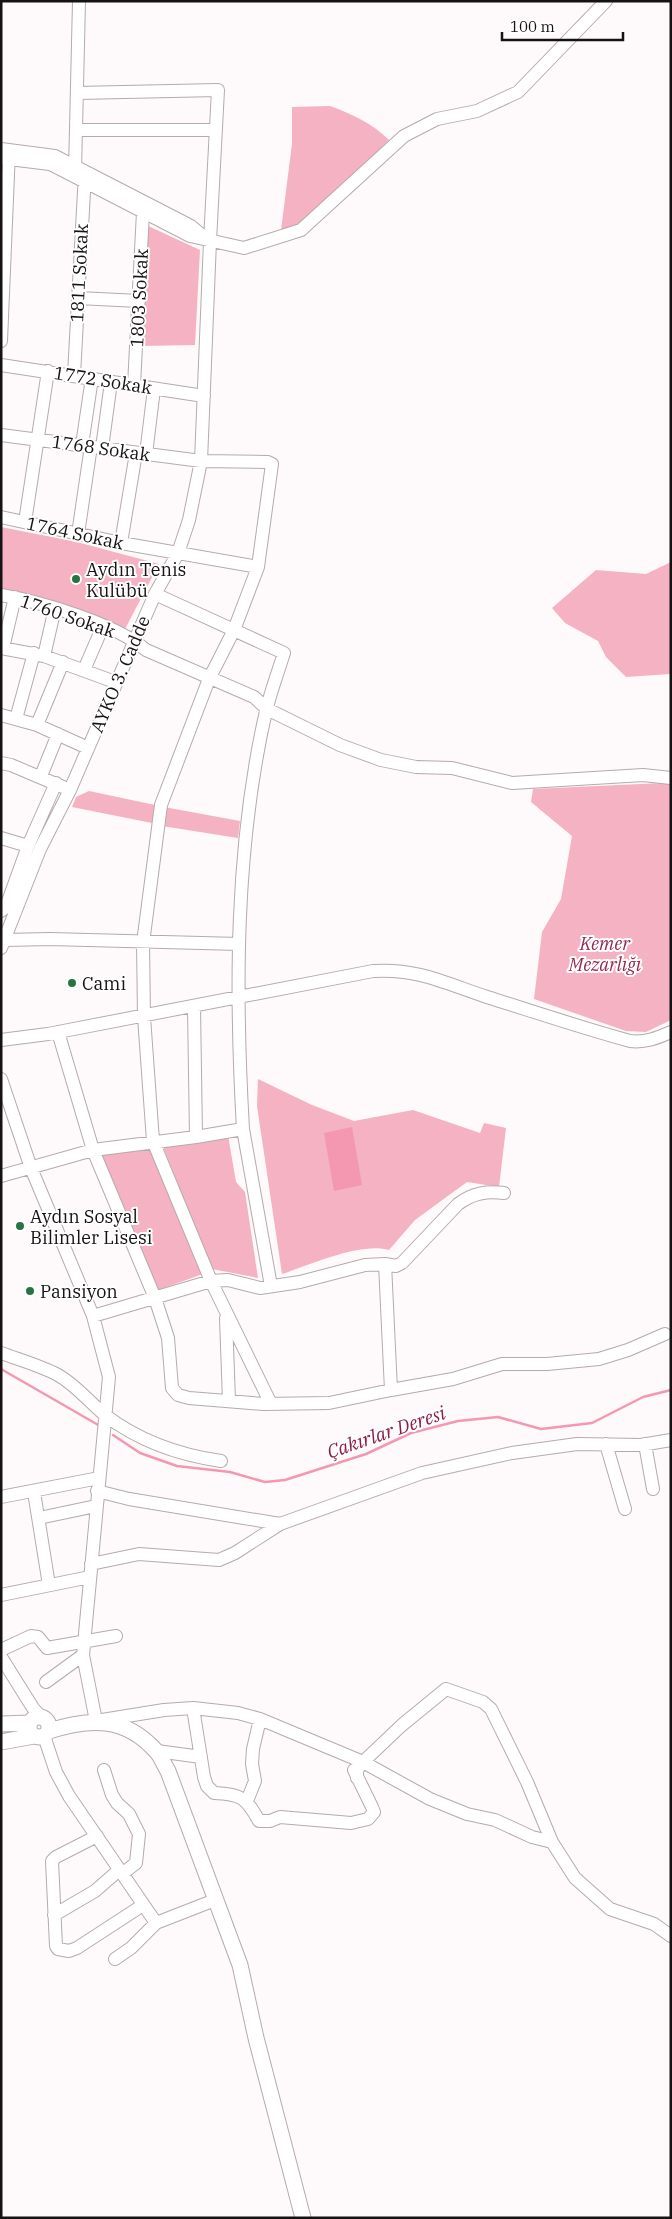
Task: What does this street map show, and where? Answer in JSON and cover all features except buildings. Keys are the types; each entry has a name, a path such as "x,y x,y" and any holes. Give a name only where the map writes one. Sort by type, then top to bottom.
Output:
{"main road":[{"path":"1,1724 69,1725 96,1721 112,1724 136,1734 157,1751 168,1771 240,1965 256,2038 303,2218"},
{"path":"1,1742 39,1724"}],"street":[{"name":"1811 Sokak","path":"74,375 78,298 80,173 76,130 79,1"},
{"path":"1,341 5,154 55,156 143,212 190,236 244,248 301,230 404,136 437,119 477,111 518,92 606,1"},
{"name":"AYKO 3. Cadde","path":"3,944 40,849 70,790 115,682 155,594 178,553 189,520 201,462 218,90 77,94"},
{"path":"76,130 216,130"},
{"path":"80,173 191,226 210,241"},
{"name":"1803 Sokak","path":"134,385 143,212"},
{"path":"78,298 139,301"},
{"name":"1772 Sokak","path":"1,365 204,396"},
{"path":"25,522 48,371"},
{"path":"92,378 92,446"},
{"path":"78,534 92,446 111,382"},
{"path":"120,543 154,389"},
{"name":"1768 Sokak","path":"1,435 201,462 268,462 272,464 258,567"},
{"name":"1764 Sokak","path":"1,517 120,543 258,567"},
{"path":"258,567 234,630 209,679 161,805 143,943 144,1017 152,1141 211,1281 271,1404"},
{"path":"155,594 284,653 266,709 245,853 239,944 238,999 243,1129 271,1286"},
{"name":"1760 Sokak","path":"1,595 55,608 103,626 134,640 146,650 254,697 266,709 340,746 381,760 416,767 452,768 512,783 643,775 671,778"},
{"path":"15,597 2,648 39,654 115,682"},
{"path":"55,608 39,654 5,719 38,725 88,748"},
{"path":"84,670 103,626"},
{"path":"38,725 63,662"},
{"path":"41,776 58,734"},
{"path":"1,763 41,776 70,790"},
{"path":"1,911 6,906 28,846 56,783"},
{"path":"1,838 28,846"},
{"path":"3,944 50,939 143,943 239,944"},
{"path":"1,1040 144,1017 373,971 392,970 418,973 520,1008 630,1042 650,1040 671,1032"},
{"path":"194,1007 196,1137"},
{"path":"58,1032 93,1150 155,1298 168,1338 172,1388 178,1396 271,1404 329,1403 453,1379 502,1364 547,1364 598,1359 624,1352 665,1334"},
{"path":"1,1079 6,1112 93,1316 109,1376 83,1656 96,1721 193,1708 238,1713 260,1719 347,1755 430,1800 467,1814 495,1820 532,1837 552,1842"},
{"path":"1,1176 93,1150 243,1129"},
{"path":"93,1316 211,1281 228,1280 260,1288 300,1282 365,1265 385,1264 396,1266 402,1263 458,1204 478,1193 491,1191 504,1193"},
{"path":"385,1264 391,1390"},
{"path":"226,1313 230,1401"},
{"path":"1,1353 58,1375 106,1416 148,1441 170,1451 190,1457 221,1461"},
{"path":"1,1595 49,1585 139,1554 219,1560 234,1553 280,1524 422,1473 512,1453 577,1444 644,1444 671,1440"},
{"path":"606,1444 625,1509"},
{"path":"644,1444 653,1489"},
{"path":"1,1497 98,1485 129,1499 280,1524"},
{"path":"34,1492 49,1585"},
{"path":"39,1518 96,1506"},
{"path":"1,1650 31,1636 38,1637 47,1648 116,1636"},
{"path":"46,1682 83,1656"},
{"path":"1,1657 39,1724 56,1772 64,1788 156,1923"},
{"path":"357,1778 357,1770 362,1762 402,1725 446,1689 483,1702 492,1709 527,1782 552,1842 575,1878 610,1909 654,1924 671,1936"},
{"path":"193,1708 207,1786 214,1793 230,1793 247,1801 259,1821 270,1821 280,1817 351,1823 368,1819 374,1812 347,1755"},
{"path":"136,1734 141,1714"},
{"path":"247,1801 255,1781 252,1764 253,1749 260,1719"},
{"path":"157,1751 201,1757"},
{"path":"54,1915 136,1863 139,1834 129,1814 117,1803 112,1795 104,1770"},
{"path":"97,1836 56,1857 52,1861 56,1946 58,1949 69,1951 77,1948 142,1905"},
{"path":"115,1959 131,1948 156,1923 215,1900"}],"green space":[{"path":"330,106 362,120 389,140 322,206 307,218 281,230 292,144 292,107"},
{"path":"146,225 200,250 195,345 142,346"},
{"name":"Aydın Tenis Kulübü","path":"1,527 77,542 159,564 124,631 1,593"},
{"path":"671,562 671,674 626,677 606,657 598,641 565,623 552,608 596,570 646,574"},
{"name":"Kemer Mezarlığı","path":"671,774 671,1020 646,1032 626,1031 534,999 542,932 561,899 572,836 531,802 533,789 662,783"},
{"path":"89,791 155,805 152,823 72,807 76,797"},
{"path":"164,807 240,821 238,838 162,826"},
{"path":"258,1079 312,1105 354,1121 413,1110 480,1133 484,1123 506,1128 499,1187 467,1182 415,1220 389,1250 377,1248 350,1252 282,1274 257,1106"},
{"path":"228,1135 236,1182 245,1192 258,1278 212,1269 162,1144"},
{"path":"149,1147 203,1274 158,1290 99,1153"}],"shaded area":[{"path":"352,1127 362,1185 334,1191 324,1133"}],"waterway":[{"name":"Çakırlar Deresi","path":"1,1369 100,1426"},
{"name":"Çakırlar Deresi","path":"113,1435 140,1453 177,1466 230,1472 265,1482 285,1480 366,1454 411,1433 458,1421 498,1417 541,1429 592,1423 643,1397 671,1390"}],"place":[{"name":"Aydın Tenis Kulübü","path":"76,579"},
{"name":"Cami","path":"72,983"},
{"name":"Aydın Sosyal Bilimler Lisesi","path":"20,1226"},
{"name":"Pansiyon","path":"30,1291"}]}
